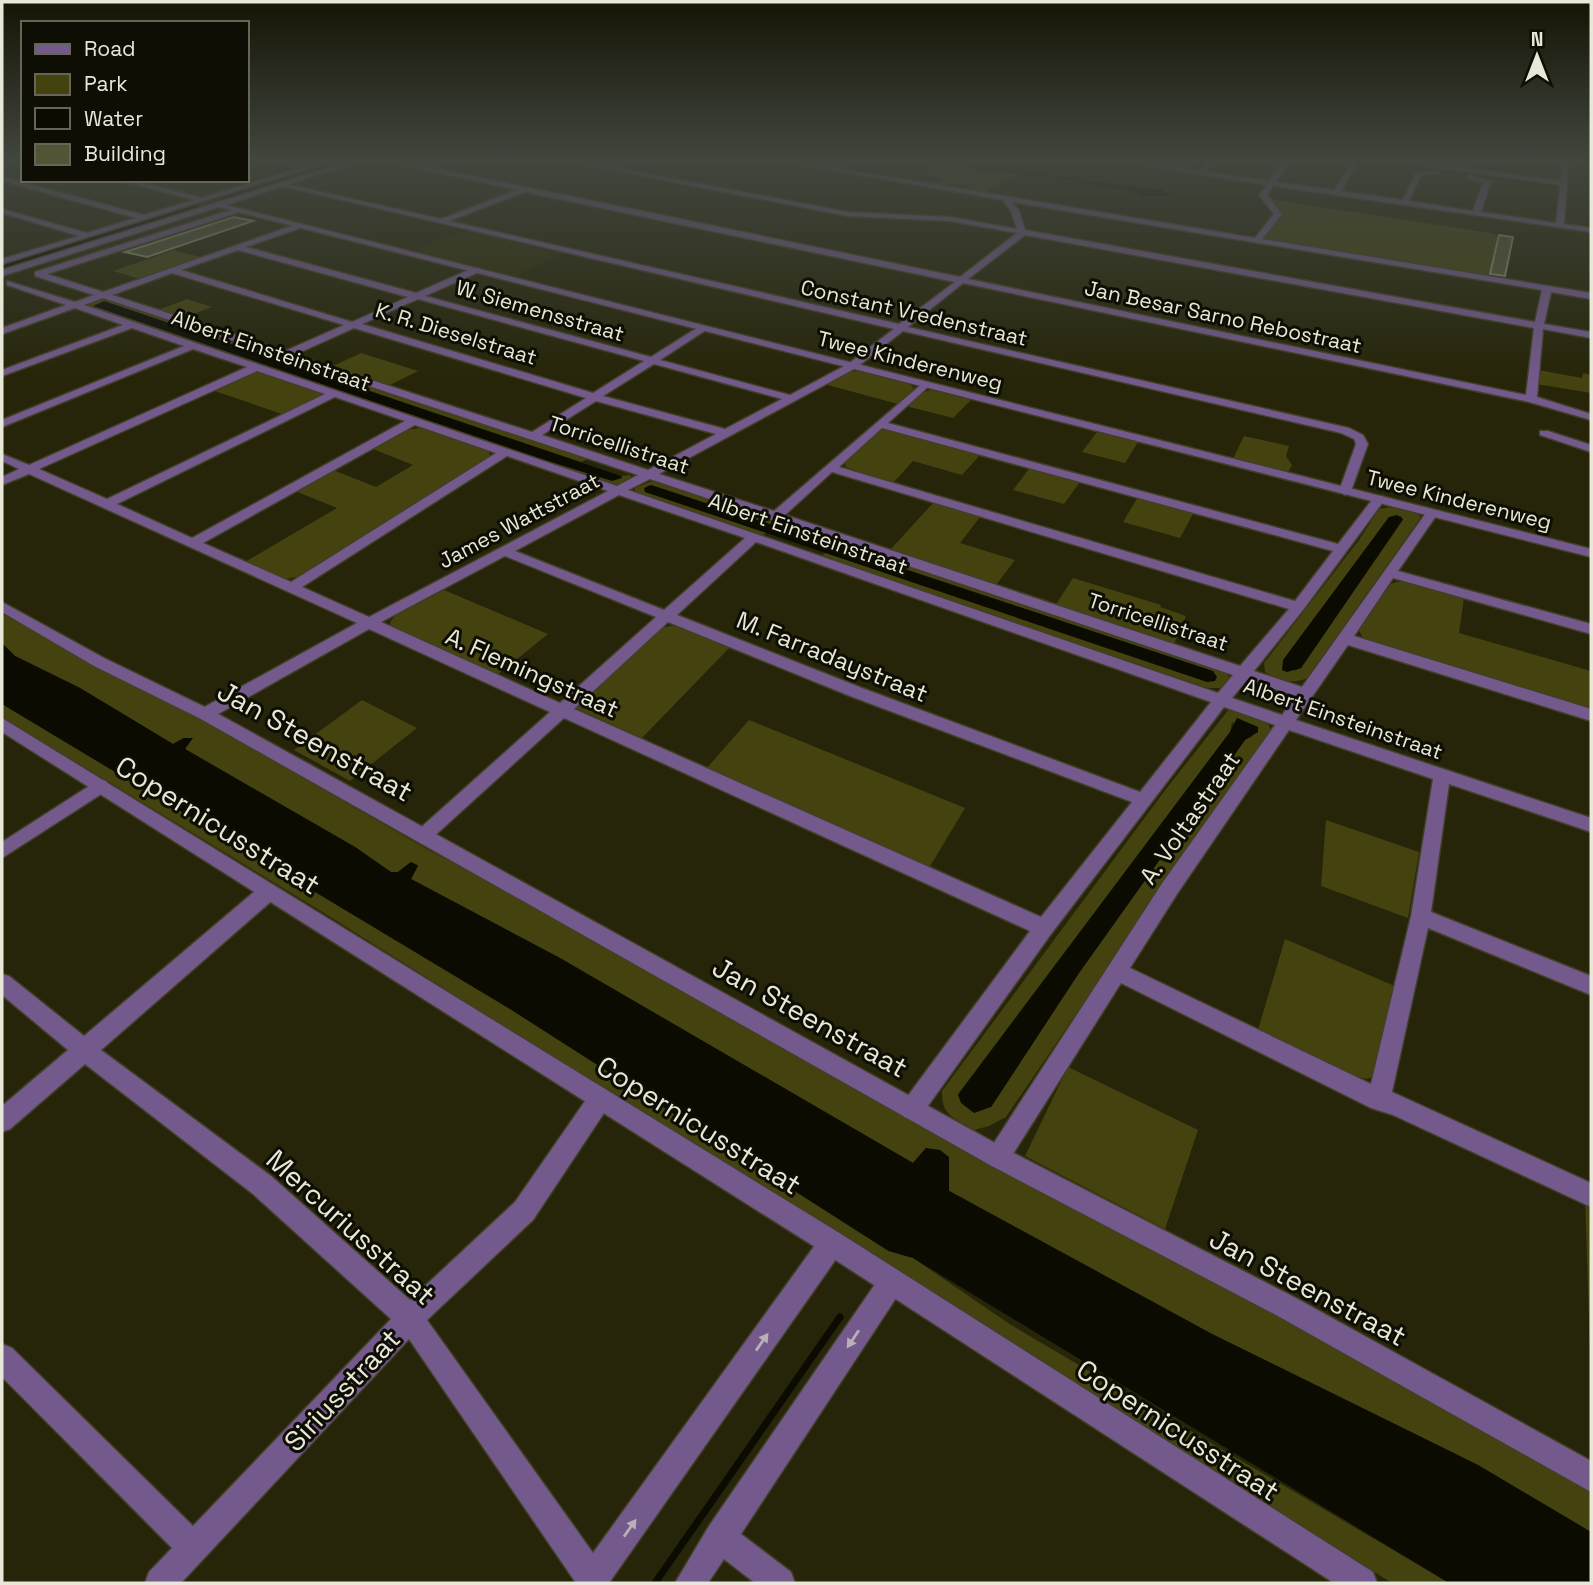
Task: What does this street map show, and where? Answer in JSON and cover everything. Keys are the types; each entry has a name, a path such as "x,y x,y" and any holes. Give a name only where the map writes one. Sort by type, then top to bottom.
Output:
{"street":[{"path":"74,232 88,236"},
{"path":"2,262 101,232"},
{"path":"4,281 143,232"},
{"path":"4,281 39,274 169,232"},
{"path":"2,331 282,232"},
{"name":"Twee Kinderenweg","path":"327,232 1591,553"},
{"name":"Constant Vredenstraat","path":"490,232 1345,430 1359,437 1362,444 1345,491"},
{"name":"Jan Besar Sarno Rebostraat","path":"726,232 1531,399 1591,416"},
{"path":"1017,232 1591,335"},
{"path":"1214,232 1591,296"},
{"path":"1258,239 1264,232"},
{"name":"James Wattstraat","path":"205,714 852,366 1023,233"},
{"path":"2,248 24,255"},
{"name":"W. Siemensstraat","path":"240,248 790,398"},
{"path":"285,355 476,270"},
{"name":"K. R. Dieselstraat","path":"174,271 594,397 727,433"},
{"path":"1230,280 1245,273"},
{"name":"Torricellistraat","path":"39,274 776,516 1306,694"},
{"name":"Albert Einsteinstraat","path":"4,281 754,537 1286,723 1591,825"},
{"path":"1531,399 1539,326 1547,288"},
{"path":"1199,330 1215,321"},
{"path":"2,373 131,325"},
{"path":"532,436 703,328"},
{"path":"2,424 191,346"},
{"path":"2,481 254,368"},
{"path":"776,516 924,385"},
{"path":"105,505 333,394"},
{"path":"191,544 412,422"},
{"path":"879,424 1340,549"},
{"path":"1544,433 1591,449"},
{"path":"291,588 504,453"},
{"name":"A. Flemingstraat","path":"2,457 644,750 1044,928"},
{"path":"830,468 1298,607"},
{"name":"A. Voltastraat","path":"912,1109 1044,928 1222,699 1298,607 1379,499"},
{"name":"A. Voltastraat","path":"998,1157 1170,888 1432,513"},
{"path":"425,835 754,537"},
{"name":"M. Farradaystraat","path":"506,552 856,692 1144,800"},
{"path":"1389,573 1591,629"},
{"name":"Jan Steenstraat","path":"2,606 99,662 205,714 425,835 998,1157 1285,1306 1591,1476"},
{"path":"1343,638 1591,715"},
{"name":"Copernicusstraat","path":"2,724 832,1243 1362,1583"},
{"path":"1379,1100 1421,916 1442,775"},
{"path":"2,852 100,786"},
{"path":"2,1121 268,892"},
{"path":"1421,916 1591,986"},
{"path":"1117,971 1379,1100 1395,1104 1591,1195"},
{"name":"Mercuriusstraat","path":"2,983 84,1050 262,1185 410,1318 592,1581"},
{"name":"Siriusstraat","path":"160,1583 410,1318 524,1212 600,1099"},
{"path":"592,1581 832,1243"},
{"path":"690,1583 891,1283"},
{"path":"2,1358 194,1549"},
{"path":"720,1537 779,1583"}],"shaded area":[{"path":"464,232 478,232 567,252 516,276 412,251"}],"green space":[{"path":"120,232 126,232 2,271"},
{"path":"1268,232 1484,232 1498,236 1490,278 1268,240 1264,237"},
{"path":"174,250 204,258 143,280 113,271"},
{"path":"100,299 587,459 581,462 297,367 94,305 401,410 622,478 621,476 630,475 632,478 625,483 609,485 86,305"},
{"path":"187,299 212,307 183,318 158,310"},
{"path":"361,353 418,371 388,386 331,367"},
{"path":"1538,370 1582,378 1583,373 1591,375 1591,393 1537,384"},
{"path":"857,371 909,384 914,388 898,404 824,384 846,373"},
{"path":"257,372 321,395 285,415 212,390"},
{"path":"931,390 971,400 953,418 906,406 920,393"},
{"path":"420,428 488,451 491,457 303,576 285,579 245,562 337,508 295,491 333,470 376,487 413,465 373,449 405,430"},
{"path":"886,429 980,455 962,475 913,461 893,483 846,467 844,462 876,431"},
{"path":"1097,432 1138,442 1125,463 1082,452"},
{"path":"1244,436 1289,446 1286,456 1292,465 1288,472 1233,459"},
{"path":"1029,469 1080,482 1064,504 1013,490"},
{"path":"652,481 1224,669 1231,680 1225,688 1208,688 821,557 826,552 1113,649 919,574 651,485 767,532 762,536 634,493 635,488"},
{"path":"1138,497 1194,512 1180,538 1123,522"},
{"path":"934,502 980,517 960,543 1015,560 996,585 890,550"},
{"path":"1391,507 1416,513 1421,517 1307,678 1285,681 1265,672 1264,663 1359,540 1379,509","holes":["1401,516 1403,520 1301,668 1294,671 1389,517"]},
{"path":"1073,578 1161,605 1160,607 1186,616 1174,644 1055,606"},
{"path":"1396,582 1464,598 1459,633 1591,671 1591,712 1365,641 1358,629 1391,584"},
{"path":"444,590 548,634 497,675 391,626 390,622 395,616"},
{"path":"2,614 223,732 432,852 585,930 1489,1432 1591,1492 1591,1532 1478,1465 1212,1334 948,1190 949,1157 926,1148 913,1163 560,958 411,879 418,865 411,862 398,872 391,872 355,847 185,749 184,738 173,744 80,688 15,656 2,643"},
{"path":"680,624 732,645 642,738 573,707 661,628"},
{"path":"362,700 417,728 350,781 294,750"},
{"path":"2,704 510,1009 888,1251 913,1258 1011,1325 1449,1583 1392,1583 324,913 2,717"},
{"path":"1230,708 1267,721 1272,732 1214,811 1006,1117 974,1130 955,1119 944,1106 942,1091 1166,789","holes":["1232,722 1253,736 1245,740 1079,973 991,1107 958,1094 1230,732"]},
{"path":"749,720 965,808 929,868 706,769"},
{"path":"1326,820 1419,852 1408,918 1321,886"},
{"path":"1285,939 1397,987 1380,1073 1367,1079 1349,1075 1258,1030"},
{"path":"1068,1067 1198,1130 1165,1229 1025,1156"},
{"path":"1585,1197 1591,1200 1591,1381"}],"water":[{"path":"109,232 120,232 2,269 2,265"},
{"path":"104,301 622,478 612,481 541,459 93,306"},
{"path":"651,485 1213,671 1217,677 1215,681 1207,682 645,492 644,488"},
{"path":"1397,515 1403,519 1301,668 1287,672 1282,670 1283,660 1389,517"},
{"path":"2,643 15,656 80,688 173,744 184,738 193,738 185,749 355,847 391,872 398,872 411,862 418,866 411,879 560,958 913,1163 926,1148 940,1150 949,1157 949,1191 1212,1334 1478,1465 1591,1532 1591,1583 1449,1583 913,1258 889,1251 510,1009 2,704"},
{"path":"1237,718 1258,727 1258,732 1245,740 1079,973 991,1107 974,1113 961,1103 958,1095 1230,732"}],"building":[{"path":"187,232 221,232 147,257 125,252"},
{"path":"1499,235 1513,237 1505,276 1490,274"}],"waterway":[{"path":"655,1583 840,1317"}]}
